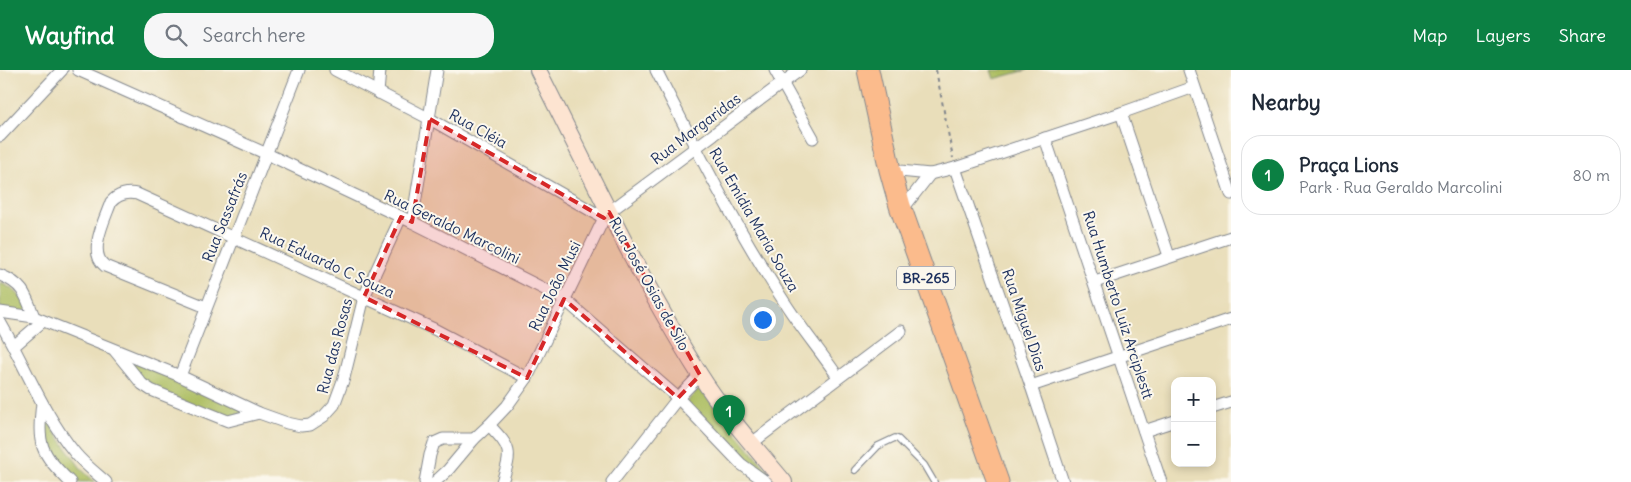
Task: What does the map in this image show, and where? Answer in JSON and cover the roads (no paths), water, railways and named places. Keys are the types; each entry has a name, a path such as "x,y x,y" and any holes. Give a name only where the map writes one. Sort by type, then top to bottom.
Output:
{"highway":[{"name":"BR-265","path":"868,70 890,170 902,210 998,482"}],"street":[{"path":"0,136 62,70"},
{"name":"Rua Geraldo Marcolini","path":"78,70 267,154 406,220 564,299 678,398 741,464 766,482"},
{"name":"Rua Sassafrás","path":"180,376 299,70"},
{"name":"Rua Cléia","path":"334,70 430,119 607,215"},
{"path":"378,93 380,70"},
{"name":"Rua das Rosas","path":"0,312 39,319 68,329 114,350 180,376 259,413 287,423 301,426 310,425 324,416 334,405 344,378 364,296 406,220 430,119 437,70"},
{"name":"Rua José Osias de Silo","path":"538,70 607,215 700,375 784,482"},
{"name":"Rua Emídia Maria Souza","path":"656,70 695,148 739,229 785,304 838,377"},
{"path":"775,70 813,138"},
{"name":"Rua Margaridas","path":"607,215 800,70"},
{"path":"1189,70 1194,87 1225,156 1231,194"},
{"path":"890,170 930,174 955,168 1194,87"},
{"path":"1121,113 1170,256"},
{"name":"Rua Humberto Luiz Arciplestt","path":"1045,138 1161,482"},
{"name":"Rua Miguel Dias","path":"955,168 1063,482"},
{"path":"902,210 930,174"},
{"name":"Rua Eduardo C Souza","path":"206,307 100,263 97,246 111,202 119,196 132,193 138,194 364,296 528,376"},
{"name":"Rua João Musi","path":"435,482 448,470 474,438 507,406 528,376 564,299 607,215"},
{"path":"1095,282 1231,237"},
{"path":"0,275 12,280 20,287 39,319 14,346"},
{"path":"1031,386 1231,319"},
{"path":"0,322 42,403 76,454 106,482"},
{"path":"752,443 900,331"},
{"path":"114,350 142,384 151,390 228,421 259,413"},
{"path":"612,482 678,398 700,375"},
{"path":"1216,407 1231,402"},
{"path":"42,403 39,427 44,452 52,464 70,482"},
{"path":"1144,431 1172,422"},
{"path":"489,425 505,441 510,455 502,482"},
{"path":"425,482 434,443 442,439 474,438"},
{"path":"445,482 448,470"}],"lane":[{"path":"855,470 878,446 895,438 924,466 934,482"}],"place":[{"name":"Praça Lions","path":"729,436"}]}
